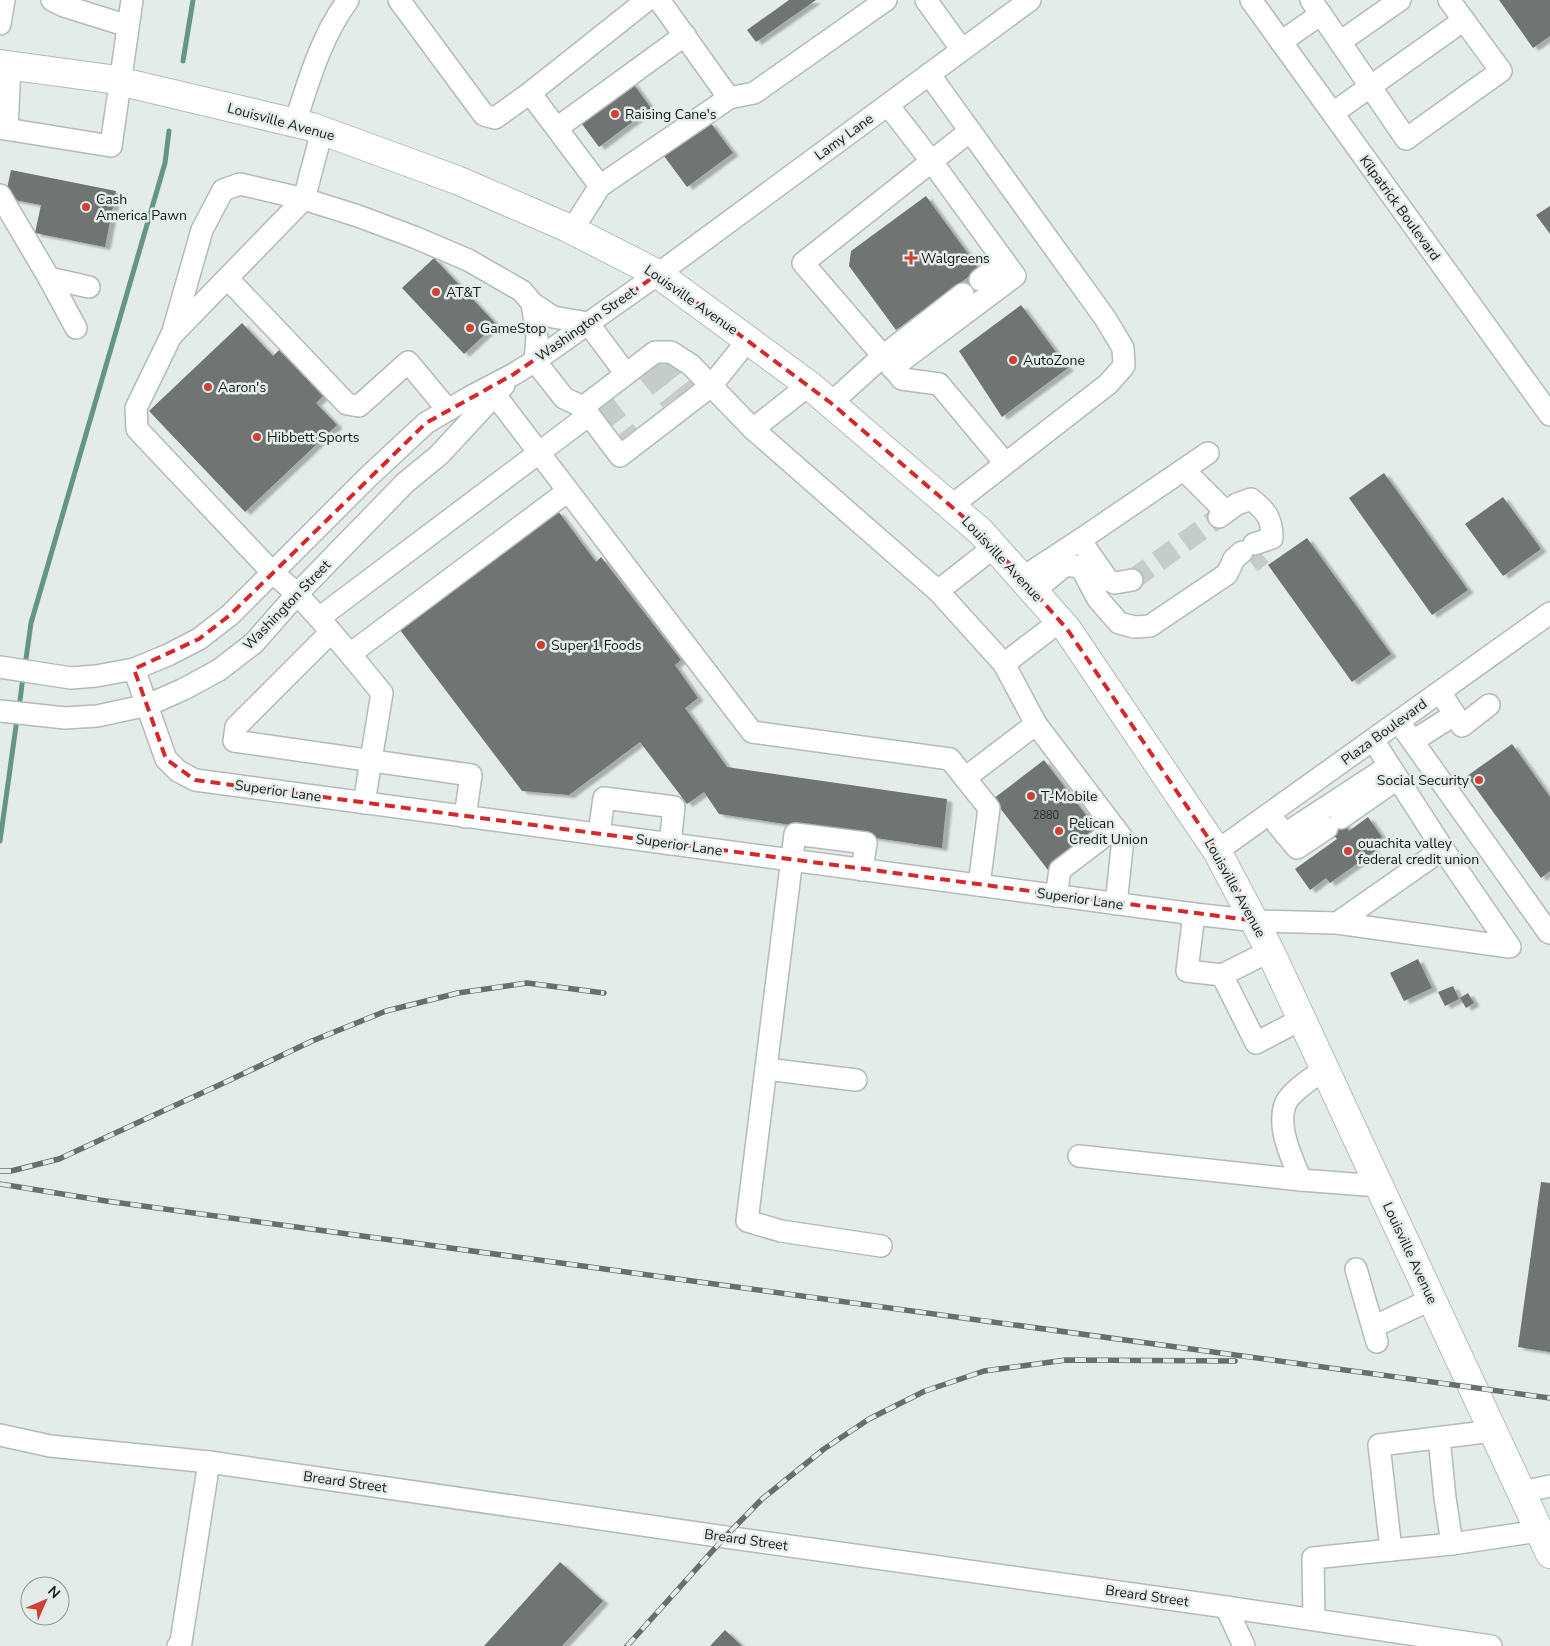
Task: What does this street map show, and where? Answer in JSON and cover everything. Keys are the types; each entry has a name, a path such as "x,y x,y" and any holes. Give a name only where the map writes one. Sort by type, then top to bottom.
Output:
{"main road":[{"name":"Louisville Avenue","path":"5,65 110,79 295,123 457,180 572,230 658,274 809,385 981,532 1073,638 1217,851 1256,921 1545,1543"}],"street":[{"path":"0,24 4,0"},
{"path":"52,0 64,6 128,26"},
{"path":"5,65 4,129 111,146 132,0"},
{"path":"295,123 321,46 334,18 348,0"},
{"path":"398,0 484,115 496,118 647,0"},
{"path":"659,0 729,98"},
{"path":"572,230 600,186 729,98 754,93 886,0"},
{"path":"926,0 962,50"},
{"name":"Lamy Lane","path":"658,274 1030,0"},
{"name":"Kilpatrick Boulevard","path":"1251,0 1332,113 1544,394 1550,415"},
{"path":"1340,42 1400,0"},
{"path":"1281,42 1316,7 1406,139 1501,71 1449,0"},
{"path":"1332,113 1464,20"},
{"path":"557,128 685,35"},
{"path":"929,74 1105,318 1123,348 1124,366 1117,376 951,506"},
{"path":"530,93 600,186"},
{"path":"831,403 1015,276 888,105"},
{"path":"171,336 304,199 322,131"},
{"path":"970,131 803,263 902,379 939,384 1005,463"},
{"path":"364,803 382,693 297,594 272,572 137,429 136,408 171,336 202,230 223,190 240,184 304,199 358,216 468,260 522,291 532,303 553,316 588,323 647,364"},
{"path":"0,195 76,328"},
{"path":"980,280 1004,261"},
{"name":"Washington Street","path":"0,667 49,675 96,676 134,669 168,655 199,639 230,615 368,477 426,422 514,374 658,274"},
{"path":"49,278 89,287"},
{"path":"228,279 347,404 359,406 408,362 448,410"},
{"path":"888,362 962,294"},
{"path":"532,303 536,337 534,361 564,398 600,401"},
{"path":"600,401 620,456 637,435 682,401 711,386 748,340"},
{"path":"465,816 471,775 234,742 236,727 325,625 539,453 600,401 647,364 671,352 691,365 753,429 938,591 1004,664 1036,724 1123,839 1116,904"},
{"name":"Washington Street","path":"0,711 65,718 97,716 148,705 219,670 254,643 297,594 405,483 439,455 514,374"},
{"path":"753,429 809,385"},
{"path":"495,395 752,732 950,759 990,808 979,886"},
{"path":"1028,585 1080,540 1208,453"},
{"path":"1028,585 1064,565 1081,567 1098,599 1119,622 1134,627 1142,627 1150,626 1227,574 1234,559 1256,550 1272,527 1266,511 1251,499 1237,504 1222,514 1184,470"},
{"path":"350,654 568,491"},
{"path":"1080,540 1108,580 1115,583 1132,580"},
{"path":"938,591 994,547"},
{"name":"Plaza Boulevard","path":"1217,851 1550,613"},
{"path":"1004,664 1060,621"},
{"name":"Superior Lane","path":"134,669 166,759 178,771 195,780 1194,914 1256,921 1338,923 1510,947 1443,849"},
{"path":"1440,692 1462,726 1489,705"},
{"path":"1413,742 1454,715"},
{"path":"1399,722 1548,932 1550,932"},
{"path":"965,778 1036,724"},
{"path":"1338,923 1443,849 1373,740"},
{"path":"1269,814 1297,848 1334,823 1393,772"},
{"path":"1285,834 1393,772"},
{"path":"599,834 604,798 674,807 670,844"},
{"path":"1056,896 1060,870 1115,828"},
{"path":"792,860 747,1221 781,1231 882,1246"},
{"path":"1194,914 1187,971 1222,976 1270,951"},
{"path":"1222,976 1256,1042 1302,1019"},
{"path":"766,1069 856,1080"},
{"path":"1301,1180 1288,1150 1283,1124 1285,1104 1296,1091 1325,1069"},
{"path":"1079,1156 1301,1180 1379,1186"},
{"path":"1356,1269 1375,1334 1432,1300"},
{"path":"1391,1550 1379,1445 1492,1432"},
{"name":"Breard Street","path":"0,1434 50,1446 209,1462 1491,1646"},
{"path":"1439,1438 1452,1544"},
{"path":"178,1646 181,1642 209,1462"},
{"path":"1521,1492 1550,1486"},
{"path":"1314,1620 1313,1558 1452,1544 1545,1543"},
{"path":"1226,1607 1244,1646"}],"highlighted area":[{"path":"658,274 831,403 981,532 1067,629 1217,851 1256,921 195,780 166,759 134,669 199,639 230,615 426,423 514,374"}],"building":[{"path":"789,0 816,0 756,42 747,30"},
{"path":"1499,0 1550,0 1550,36 1533,48"},
{"name":"Raising Cane's","path":"632,82 651,108 599,147 579,120"},
{"path":"710,122 733,153 687,187 664,156"},
{"path":"11,170 116,191 105,247 35,233 41,205 5,198"},
{"name":"Walgreens","path":"926,196 979,269 896,330 849,266 851,251"},
{"path":"1550,206 1550,234 1536,215"},
{"path":"434,258 496,324 464,354 402,288"},
{"name":"AutoZone","path":"1021,305 1068,368 1002,417 959,351"},
{"path":"242,323 273,356 279,350 323,396 316,403 337,425 245,512 149,411"},
{"path":"1384,473 1468,590 1432,615 1349,498"},
{"path":"1503,497 1541,549 1503,576 1465,524"},
{"name":"Super 1 Foods","path":"558,511 596,562 601,557 681,660 675,665 698,698 685,708 727,767 947,799 942,848 719,814 704,792 687,804 640,742 569,795 522,791 400,630"},
{"path":"1307,538 1391,654 1352,682 1268,565"},
{"path":"1512,744 1550,797 1550,871 1541,878 1467,776"},
{"path":"1044,760 1099,832 1048,870 993,799"},
{"path":"1334,809 1349,831 1368,817 1382,837 1371,845 1375,851 1330,883 1326,878 1310,890 1295,869 1337,839 1321,818"},
{"path":"1418,959 1432,988 1404,1001 1390,973"},
{"path":"1453,986 1459,999 1445,1006 1438,992"},
{"path":"1468,993 1474,1003 1466,1008 1460,998"},
{"path":"1541,1182 1550,1183 1550,1352 1518,1347"},
{"path":"560,1562 603,1601 562,1646 484,1646"},
{"path":"725,1630 742,1646 710,1646"}],"waterway":[{"path":"183,61 193,0"},
{"path":"25,666 31,623 165,163 169,131"},
{"path":"19,708 23,677"},
{"path":"0,841 17,719"}],"tunnel":[{"path":"662,361 685,391"},
{"path":"648,372 671,401"},
{"path":"605,405 628,435"},
{"path":"1132,580 1219,517"},
{"path":"1251,563 1262,554"}],"railway":[{"path":"0,1171 11,1171 59,1159 312,1041 386,1011 458,993 527,983 604,993"},
{"path":"0,1184 106,1201 1550,1398"},
{"path":"627,1646 725,1537 762,1499 824,1449 869,1419 925,1391 984,1371 1066,1360 1235,1361"}],"place":[{"name":"Raising Cane's","path":"615,114"},
{"name":"Cash America Pawn","path":"86,207"},
{"name":"Walgreens","path":"911,258"},
{"name":"AT&T","path":"436,292"},
{"name":"GameStop","path":"470,328"},
{"name":"AutoZone","path":"1013,360"},
{"name":"Aaron's","path":"208,387"},
{"name":"Hibbett Sports","path":"257,437"},
{"name":"Super 1 Foods","path":"541,645"},
{"name":"Social Security","path":"1479,780"},
{"name":"T-Mobile","path":"1031,796"},
{"name":"Pelican Credit Union","path":"1059,831"},
{"name":"ouachita valley federal credit union","path":"1348,851"}]}
